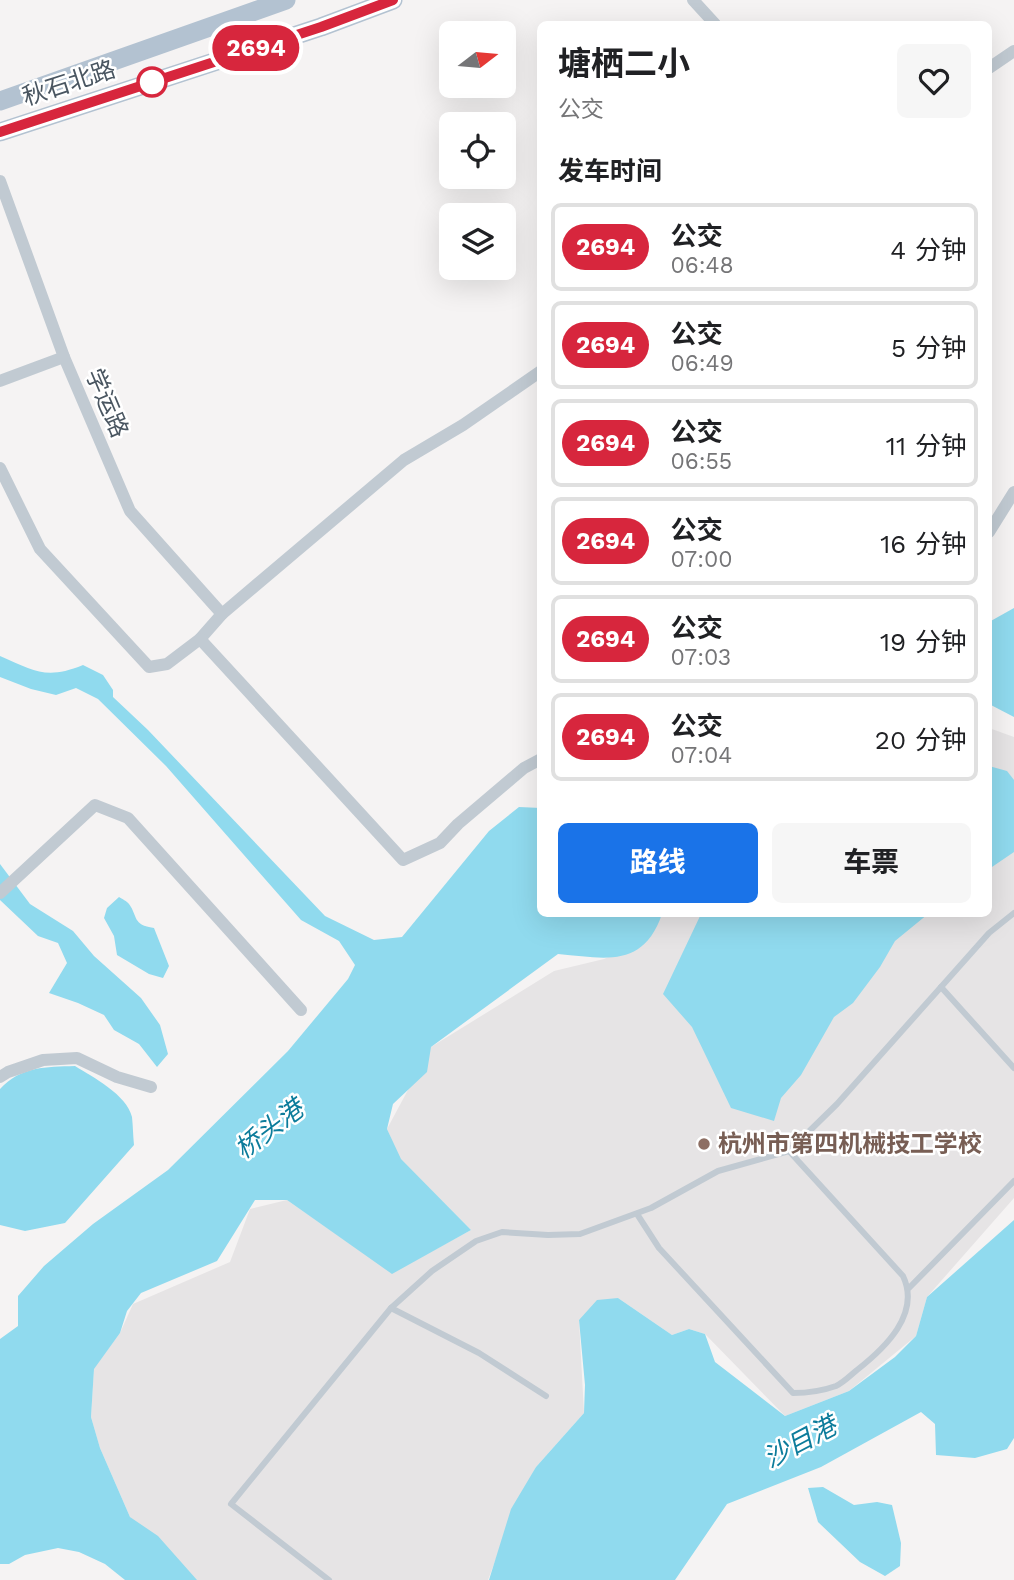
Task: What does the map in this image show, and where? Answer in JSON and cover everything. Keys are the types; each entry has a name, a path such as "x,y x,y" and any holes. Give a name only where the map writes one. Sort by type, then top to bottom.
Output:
{"main road":[{"name":"秋石北路","path":"0,101 286,0"},
{"name":"秋石北路","path":"0,132 321,27 393,0"}],"street":[{"path":"693,0 712,21"},
{"path":"992,66 1014,51"},
{"name":"学运路","path":"0,181 65,357 130,511 222,614"},
{"path":"0,381 65,357"},
{"path":"0,468 40,549 149,667 167,664 200,639 222,614 404,460 463,425 537,374"},
{"path":"992,527 1014,492"},
{"path":"200,639 403,860 440,844 458,824 524,768 537,761"},
{"path":"0,893 95,805 128,818 301,1010"},
{"path":"0,1077 43,1060 77,1058 117,1077 151,1087"}],"lane":[{"path":"329,1580 231,1504 391,1308 432,1271 476,1241 502,1232 580,1234 637,1214 718,1171 789,1151 837,1104 989,933 1014,912"},
{"path":"941,987 1014,1068"},
{"path":"789,1151 903,1276 909,1288"},
{"path":"637,1214 659,1248 793,1393 809,1393 837,1385 883,1350 902,1324 909,1288 1014,1181"},
{"path":"391,1308 479,1353 546,1396"}],"shaded area":[{"name":"杭州市第四机械技工学校","path":"992,729 1014,737 1014,1198 927,1297 916,1336 849,1391 785,1416 705,1334 689,1329 672,1335 618,1298 579,1320 584,1413 536,1467 488,1580 195,1580 130,1517 100,1448 91,1417 94,1368 120,1333 133,1304 230,1262 250,1209 287,1200 392,1273 471,1230 400,1159 387,1129 431,1047 554,971 604,959 646,940 661,917 992,917"}],"water":[{"path":"1014,608 1014,717 992,706 992,620"},
{"name":"桥头港","path":"0,656 41,672 59,672 83,665 103,675 113,690 113,697 148,730 325,916 374,940 402,937 489,831 519,807 537,808 537,917 661,917 654,932 633,952 607,958 558,954 431,1047 427,1072 393,1104 387,1129 401,1159 471,1230 392,1274 287,1200 255,1200 217,1261 141,1293 127,1311 120,1333 94,1369 91,1417 100,1448 130,1517 158,1536 197,1580 125,1580 105,1564 79,1552 58,1548 25,1555 9,1564 0,1564 0,1339 18,1326 18,1296 44,1266 93,1224 168,1170 288,1051 348,979 355,965 339,941 301,920 166,766 98,699 76,688 56,695 0,677"},
{"path":"992,767 1007,771 1014,780 1014,852 992,867"},
{"path":"0,864 30,904 73,931 94,956 141,998 160,1025 168,1054 157,1067 139,1044 114,1030 104,1015 49,993 67,963 58,943 38,936 0,900"},
{"path":"119,897 129,904 142,925 154,928 169,966 163,978 149,974 117,955 114,936 104,918 107,908"},
{"path":"700,917 924,917 895,941 880,967 853,1003 834,1017 801,1075 781,1098 774,1121 731,1108 692,1027 663,994"},
{"path":"75,1066 124,1101 132,1117 134,1145 65,1223 25,1231 0,1225 0,1089 16,1076 34,1069"},
{"name":"沙目港","path":"1014,1220 1014,1438 1007,1449 975,1458 936,1455 935,1424 921,1412 821,1467 727,1504 675,1580 489,1580 511,1509 536,1467 584,1413 585,1385 579,1320 597,1300 618,1298 672,1335 689,1329 705,1334 715,1362 785,1416 849,1391 895,1357 916,1336 927,1297"},
{"path":"823,1487 854,1505 877,1502 892,1505 901,1543 900,1566 885,1576 860,1562 818,1522 808,1488"}],"bus line":[{"name":"2694","path":"0,132 321,27 393,0"}],"place":[{"name":"杭州市第四机械技工学校","path":"704,1144"}]}
